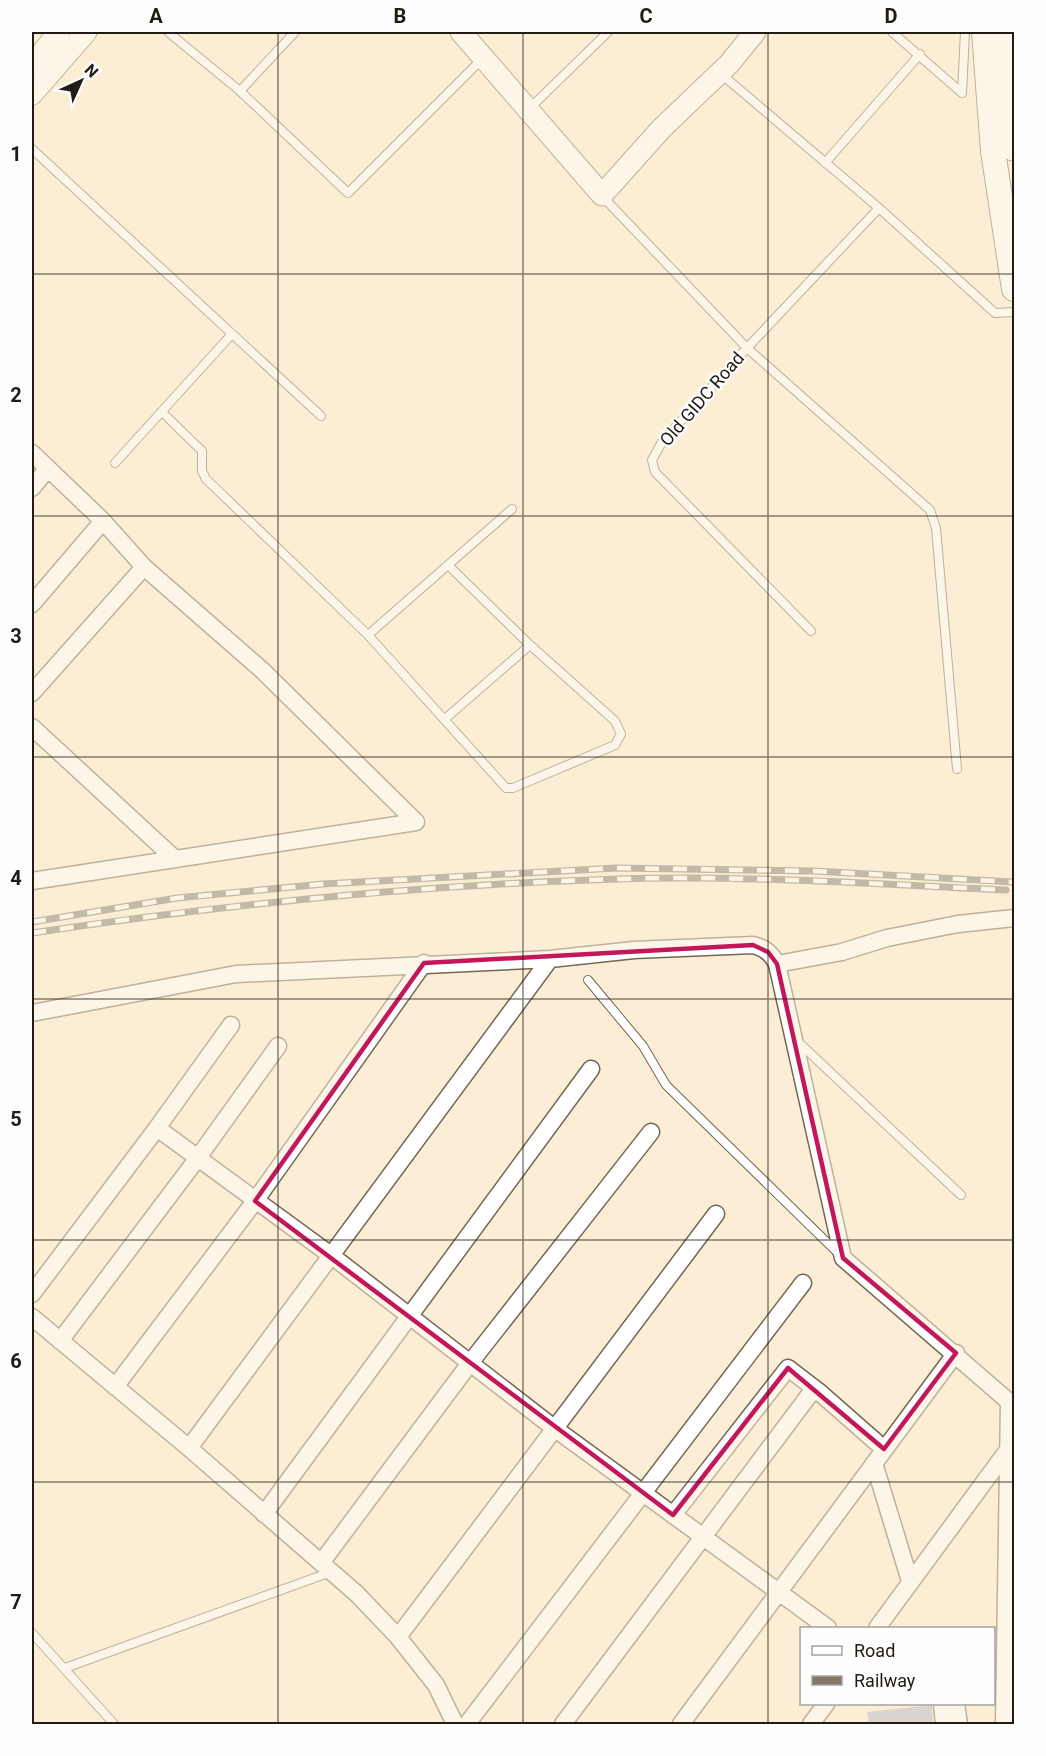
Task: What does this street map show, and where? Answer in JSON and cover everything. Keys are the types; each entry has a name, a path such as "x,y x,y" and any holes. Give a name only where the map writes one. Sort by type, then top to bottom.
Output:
{"main road":[{"path":"984,32 993,151 1014,289"},
{"path":"1004,32 1014,149"}],"street":[{"path":"32,65 59,32"},
{"path":"32,94 86,32"},
{"name":"Old GIDC Road","path":"460,32 602,195"},
{"path":"602,195 663,128 720,73 754,32"},
{"path":"32,453 104,521 144,567 263,671 416,822 32,881"},
{"path":"32,488 48,468"},
{"path":"32,604 104,521"},
{"path":"32,693 144,567"},
{"path":"32,727 175,859"},
{"path":"777,964 842,952 887,938 958,924 1014,918"},
{"path":"32,1013 236,974 424,963 550,959 634,950 753,945 768,952 777,964 843,1258 1012,1403 1007,1451 1004,1725"},
{"path":"189,1448 550,959"},
{"path":"115,1387 255,1201 424,963"},
{"path":"32,1294 231,1025"},
{"path":"60,1341 197,1159 278,1046"},
{"path":"264,1514 411,1317 591,1069"},
{"path":"157,1128 332,1256 554,1428 825,1627"},
{"path":"326,1567 470,1363 651,1132"},
{"path":"398,1637 716,1214"},
{"path":"467,1725 642,1491 803,1282"},
{"path":"32,1317 189,1448 357,1594 398,1637 436,1685 455,1725"},
{"path":"681,1725 956,1353"},
{"path":"673,1515 788,1368 884,1449"},
{"path":"563,1725 806,1398 818,1391"},
{"path":"878,1627 1007,1451"},
{"path":"874,1463 910,1581"},
{"path":"811,1725 825,1705"},
{"path":"942,1705 944,1725"},
{"path":"956,1705 959,1725"}],"lane":[{"path":"168,32 240,92 348,193 484,58"},
{"path":"240,92 295,32"},
{"path":"528,110 608,32"},
{"path":"892,32 920,54 962,93 964,32"},
{"path":"825,162 920,54"},
{"path":"720,73 879,208 995,313 1014,312"},
{"path":"32,149 321,416"},
{"name":"Old GIDC Road","path":"602,195 747,348 662,442 652,460 655,472 811,631"},
{"path":"879,208 747,348 930,510 936,528 957,770"},
{"path":"115,463 163,413 232,334"},
{"path":"163,413 202,451 202,471 206,479 368,635 446,718 502,784 510,789 615,745 621,734 615,721 530,645 449,566"},
{"path":"368,635 512,509"},
{"path":"446,718 530,645"},
{"path":"588,980 643,1046 666,1085 843,1258"},
{"path":"793,1038 961,1195"},
{"path":"65,1668 326,1567"},
{"path":"32,1633 114,1725"}],"highlighted area":[{"path":"753,945 768,952 777,964 843,1258 956,1353 884,1449 788,1368 673,1515 255,1201 424,963"}],"building":[{"path":"932,1705 933,1725 869,1725 867,1712"}],"railway":[{"path":"32,922 177,898 323,884 616,868 814,871 1014,882"},
{"path":"32,933 178,913 324,897 544,882 715,878 1006,890"}]}
